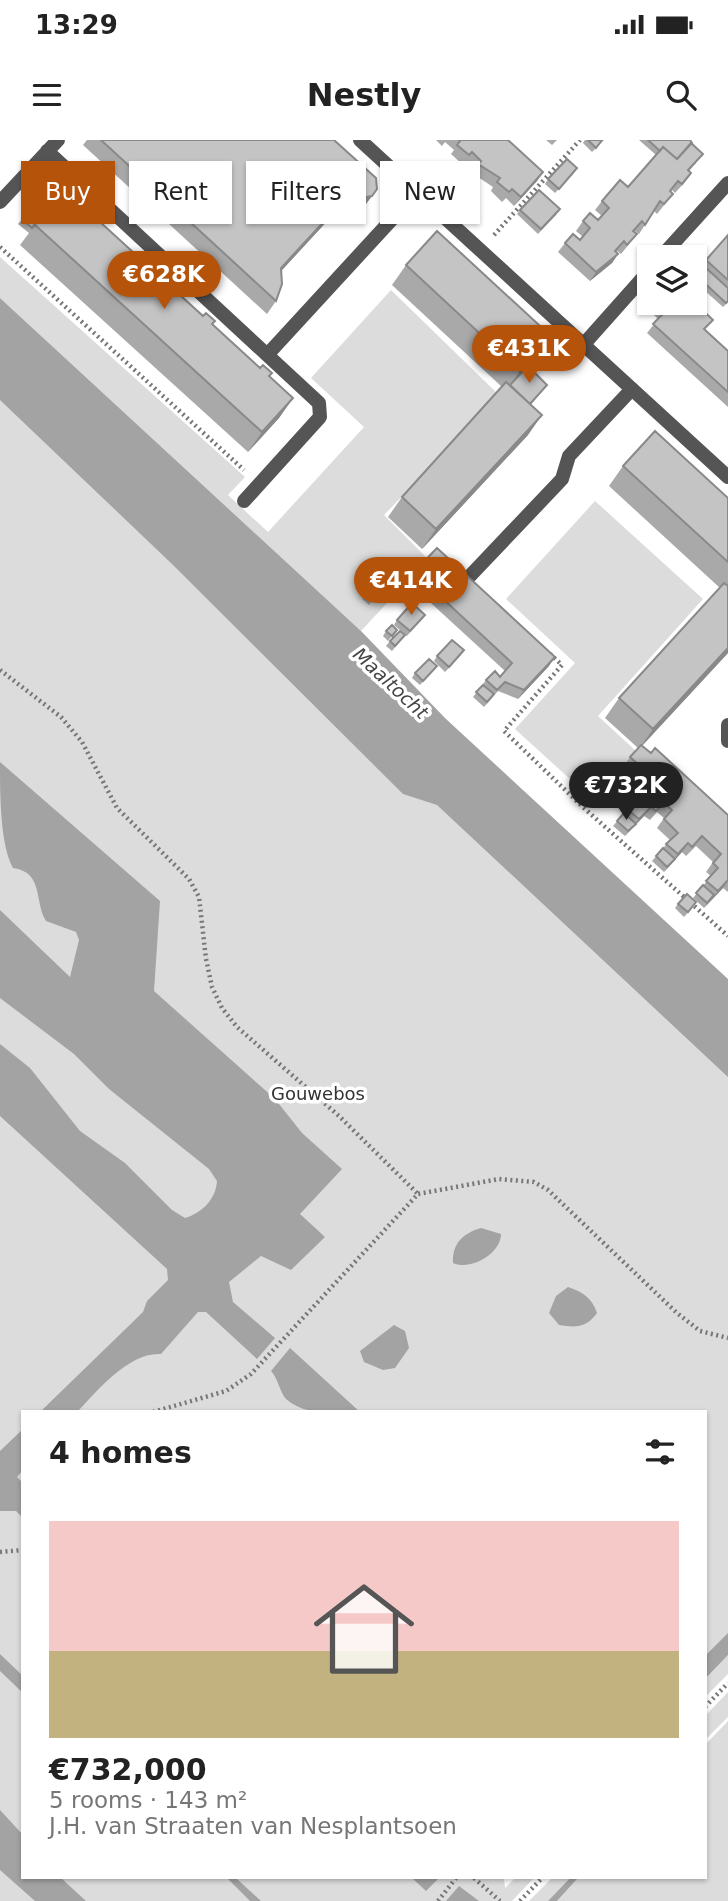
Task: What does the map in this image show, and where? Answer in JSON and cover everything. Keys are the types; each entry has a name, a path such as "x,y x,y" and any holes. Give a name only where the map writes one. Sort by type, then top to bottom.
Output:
{"street":[{"path":"0,202 58,140"},
{"path":"359,140 382,161"},
{"path":"47,151 268,354 322,409 320,417 244,501"},
{"path":"673,245 728,183"},
{"path":"268,354 388,224"},
{"path":"452,224 728,477"},
{"path":"584,344 637,284"},
{"path":"468,578 562,479 569,456 632,389"},
{"path":"728,725 728,741"}],"path":[{"path":"569,140 575,145"},
{"path":"480,250 580,140"},
{"path":"0,247 260,484"},
{"path":"544,648 562,665 504,731 586,809 728,936"},
{"path":"0,670 61,717 82,742 117,808 189,878 199,897 208,968 222,1008 237,1027 339,1116 418,1194"},
{"path":"160,1410 226,1391 251,1374 418,1194 499,1179 534,1182 564,1201 677,1313 700,1331 728,1338"},
{"path":"0,1552 21,1550"},
{"path":"707,1705 728,1683"},
{"path":"438,1901 455,1879"},
{"path":"475,1879 500,1901"},
{"path":"520,1901 541,1879"}],"green space":[{"path":"0,257 245,477 228,495 268,532 364,427 311,378 391,290 500,396 384,515 428,559 361,631 0,298"},
{"name":"Gouwebos","path":"0,368 728,1038 728,1645 707,1667 707,1410 21,1410 21,1879 504,1879 505,1888 514,1879 533,1879 512,1901 0,1901"},
{"path":"595,501 703,599 598,716 637,752 593,800 515,729 575,663 506,599"},
{"path":"728,1655 728,1674 707,1695 707,1677"},
{"path":"728,1692 728,1717 707,1738 707,1714"},
{"path":"728,1721 728,1901 557,1901 577,1879 707,1879 707,1743"},
{"path":"551,1879 569,1879 548,1901 529,1901"}],"water":[{"name":"Maaltocht","path":"0,298 361,631 446,719 728,979 728,1077 437,805 403,794 172,564 0,400"},
{"path":"0,762 160,901 154,991 275,1099 302,1133 342,1169 300,1214 325,1237 291,1270 261,1256 229,1282 233,1302 275,1338 257,1359 206,1312 198,1312 161,1354 137,1359 126,1366 104,1383 79,1410 42,1410 143,1312 147,1301 168,1280 167,1269 0,1116 0,1044 30,1068 80,1131 125,1163 172,1210 185,1218 197,1213 211,1199 217,1181 209,1169 109,1089 74,1054 0,998 0,910 70,977 79,940 76,932 46,921 30,875 13,868 5,846"},
{"path":"481,1228 501,1234 496,1248 476,1263 453,1263 454,1250 460,1240"},
{"path":"568,1287 586,1296 595,1308 597,1313 585,1324 559,1325 549,1313 556,1296"},
{"path":"394,1325 405,1331 409,1348 395,1368 383,1370 364,1362 360,1351"},
{"path":"290,1348 358,1410 308,1410 294,1405 286,1399 271,1371"},
{"path":"21,1431 21,1472 17,1477 21,1481 21,1516 16,1511 0,1511 0,1451"},
{"path":"728,1633 728,1655 707,1677 707,1654"},
{"path":"0,1654 21,1674 21,1691 0,1671"},
{"path":"0,1810 21,1833 21,1879 62,1879 86,1901 35,1901 0,1870"},
{"path":"228,1879 237,1879 261,1901 250,1901"},
{"path":"413,1879 438,1879 426,1891"},
{"path":"569,1879 577,1879 557,1901 548,1901"},
{"path":"459,1886 479,1901 446,1901"}],"building":[{"path":"101,140 334,140 357,161 246,161 246,224 322,224 281,268 282,284 276,301 192,224 232,224 232,161 129,161 129,166"},
{"path":"508,140 543,172 521,197 512,189 509,192 497,182 500,178 480,165 481,161 472,152 469,155 457,145 460,141"},
{"path":"588,140 602,140 596,148"},
{"path":"648,140 690,140 692,143 677,159 663,147 660,151"},
{"path":"691,143 703,154 688,170 691,173 682,184 678,181 670,191 673,194 664,204 660,201 645,225 642,221 633,231 637,234 627,245 624,241 615,251 618,254 596,272 565,243 573,234 580,240 590,228 583,221 590,213 598,220 609,208 602,201 620,180 628,187 663,147 677,159"},
{"path":"567,159 577,168 559,189 548,179"},
{"path":"366,169 376,178 377,189 372,196 366,197"},
{"path":"539,190 560,209 541,229 520,210"},
{"path":"34,224 102,224 146,264 149,261 158,270 156,273 203,316 206,313 215,321 212,324 260,368 263,365 272,373 269,376 293,398 262,432"},
{"path":"437,231 552,337 520,371 406,265"},
{"path":"728,235 728,280 707,259"},
{"path":"707,269 728,288 726,303 707,285"},
{"path":"707,314 713,320 704,329 728,351 728,392 653,324 662,315"},
{"path":"528,366 547,385 530,404 510,385"},
{"path":"506,382 542,415 436,529 402,497"},
{"path":"655,431 728,498 728,562 623,466"},
{"path":"437,548 555,657 524,690 505,682 497,690 486,680 495,671 500,677 512,663 414,572"},
{"path":"724,583 728,586 728,648 653,729 619,698"},
{"path":"374,584 381,590 372,600 365,594"},
{"path":"412,603 425,615 410,631 397,620"},
{"path":"392,625 397,630 392,636 386,631"},
{"path":"400,631 405,635 395,646 390,641"},
{"path":"452,640 464,650 449,667 437,656"},
{"path":"429,659 437,666 423,681 415,673"},
{"path":"483,685 494,694 487,702 476,692"},
{"path":"641,745 651,753 655,748 728,815 728,880 718,891 706,881 718,868 713,863 721,854 702,836 692,847 688,843 678,854 666,844 678,833 664,819 672,810 664,803 656,811 651,807 639,819 627,809 635,800 641,805 648,798 627,779 640,766 630,757"},
{"path":"624,813 636,824 628,831 617,821"},
{"path":"663,848 675,859 667,867 656,856"},
{"path":"703,885 714,895 707,903 696,893"},
{"path":"687,894 696,902 688,912 678,904"}]}
